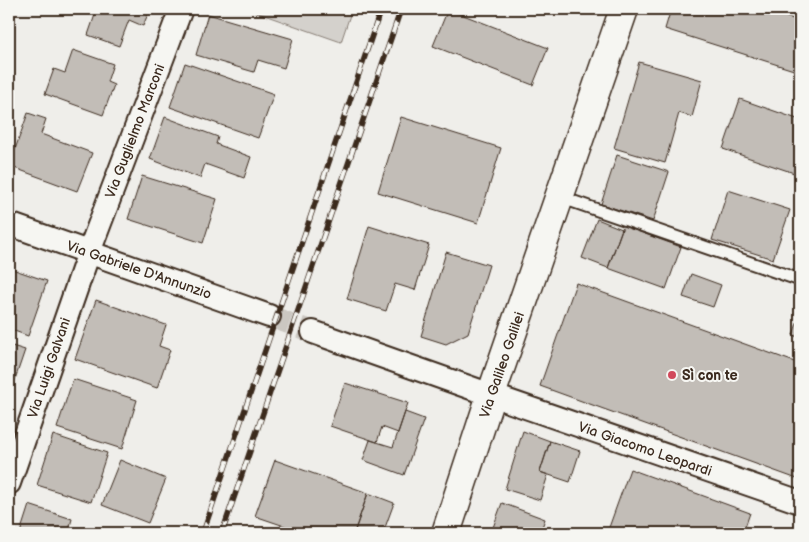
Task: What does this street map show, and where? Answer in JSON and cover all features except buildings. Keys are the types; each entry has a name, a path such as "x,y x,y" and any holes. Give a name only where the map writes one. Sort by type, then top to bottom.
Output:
{"main road":[{"name":"Via Galileo Galilei","path":"446,533 491,395 624,9"}],"street":[{"name":"Via Guglielmo Marconi","path":"89,252 180,9"},
{"name":"Via Gabriele D'Annunzio","path":"9,224 269,316"},
{"name":"Via Luigi Galvani","path":"9,484 89,252"},
{"path":"313,332 491,395"},
{"name":"Via Giacomo Leopardi","path":"491,395 800,502"}],"lane":[{"path":"560,197 800,280"}],"shaded area":[{"path":"247,9 352,9 341,42"}],"tunnel":[{"path":"269,316 313,332"}],"railway":[{"path":"203,533 381,9"},
{"path":"222,533 401,9"}],"place":[{"name":"Sì con te","path":"672,375"}]}
